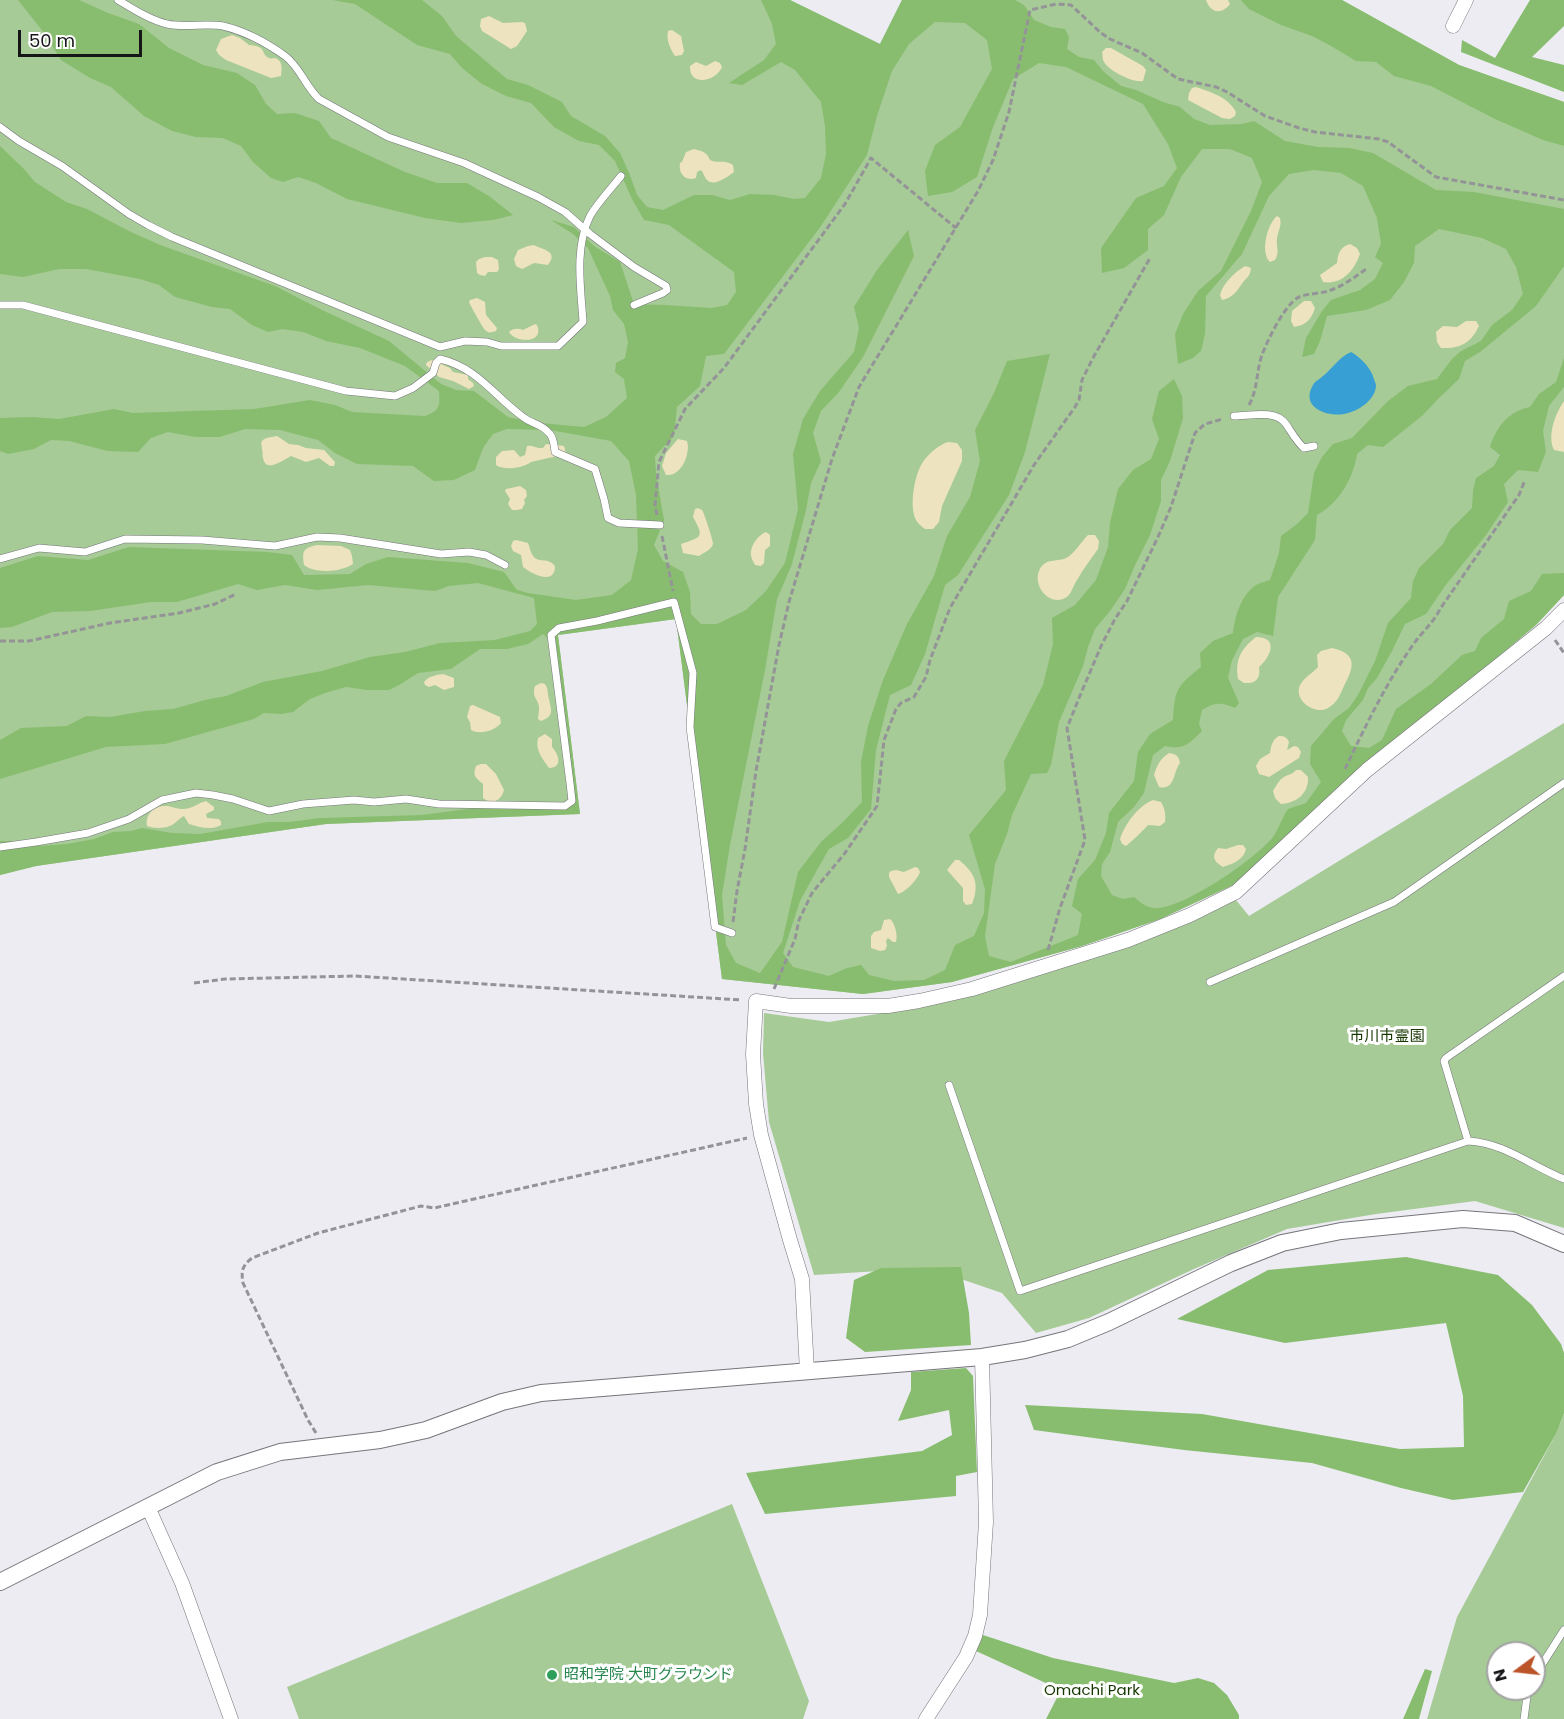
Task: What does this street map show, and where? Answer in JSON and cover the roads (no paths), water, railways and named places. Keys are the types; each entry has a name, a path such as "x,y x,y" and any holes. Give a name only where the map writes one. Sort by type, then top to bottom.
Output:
{"street":[{"path":"1453,26 1466,0"},
{"path":"807,1371 802,1279 761,1135 756,1104 753,1054 762,1002 791,1006 888,1006 920,1001 972,989 1128,940 1190,915 1236,892 1367,770 1546,628 1564,610"},
{"path":"0,1582 217,1472 280,1452 380,1440 426,1430 502,1402 541,1393 982,1357 1025,1350 1068,1339 1109,1322 1231,1263 1282,1243 1341,1231 1463,1219 1515,1223 1564,1244"},
{"path":"926,1719 966,1657 975,1636 980,1615 987,1522 982,1357"},
{"path":"148,1507 182,1583 231,1719"}],"lane":[{"path":"118,0 155,20 168,24 222,26 269,45 297,67 311,91 319,99 388,137 464,163 565,212 634,267 666,286 667,290 663,293 634,304"},
{"path":"0,127 148,225 172,237 440,347 465,341 487,342 501,346 558,346 583,322 580,268 585,229 591,215 621,176"},
{"path":"0,305 23,305 346,391 395,396 414,388 433,373 440,359 452,362 491,387 525,419 541,425 552,436 555,452 595,469 608,518 619,523 660,525"},
{"path":"1234,416 1264,414 1275,416 1284,421 1296,441 1304,447 1314,446"},
{"path":"0,559 39,548 85,552 125,539 201,540 275,546 317,537 340,537 441,554 469,552 486,555 505,565"},
{"path":"0,847 88,833 129,819 162,800 196,793 233,799 269,812 303,804 354,800 374,802 406,799 428,804 565,806 572,801 551,635 559,628 674,602 693,673 690,727 715,927 732,933"},
{"path":"1210,982 1394,902 1564,783"},
{"path":"1468,1141 1444,1061 1564,976"},
{"path":"949,1085 1020,1291 1468,1141 1502,1148 1547,1173 1564,1179"},
{"path":"1546,1658 1564,1630"},
{"path":"1524,1719 1526,1701"}],"water":[{"path":"1351,352 1364,362 1371,372 1376,385 1373,396 1360,408 1349,413 1337,415 1317,409 1312,405 1310,399 1313,385"}],"place":[{"name":"昭和学院 大町グラウンド","path":"552,1675"}],"park label":[{"name":"市川市霊園","path":"1387,1037"},
{"name":"Omachi Park","path":"1092,1691"}]}
